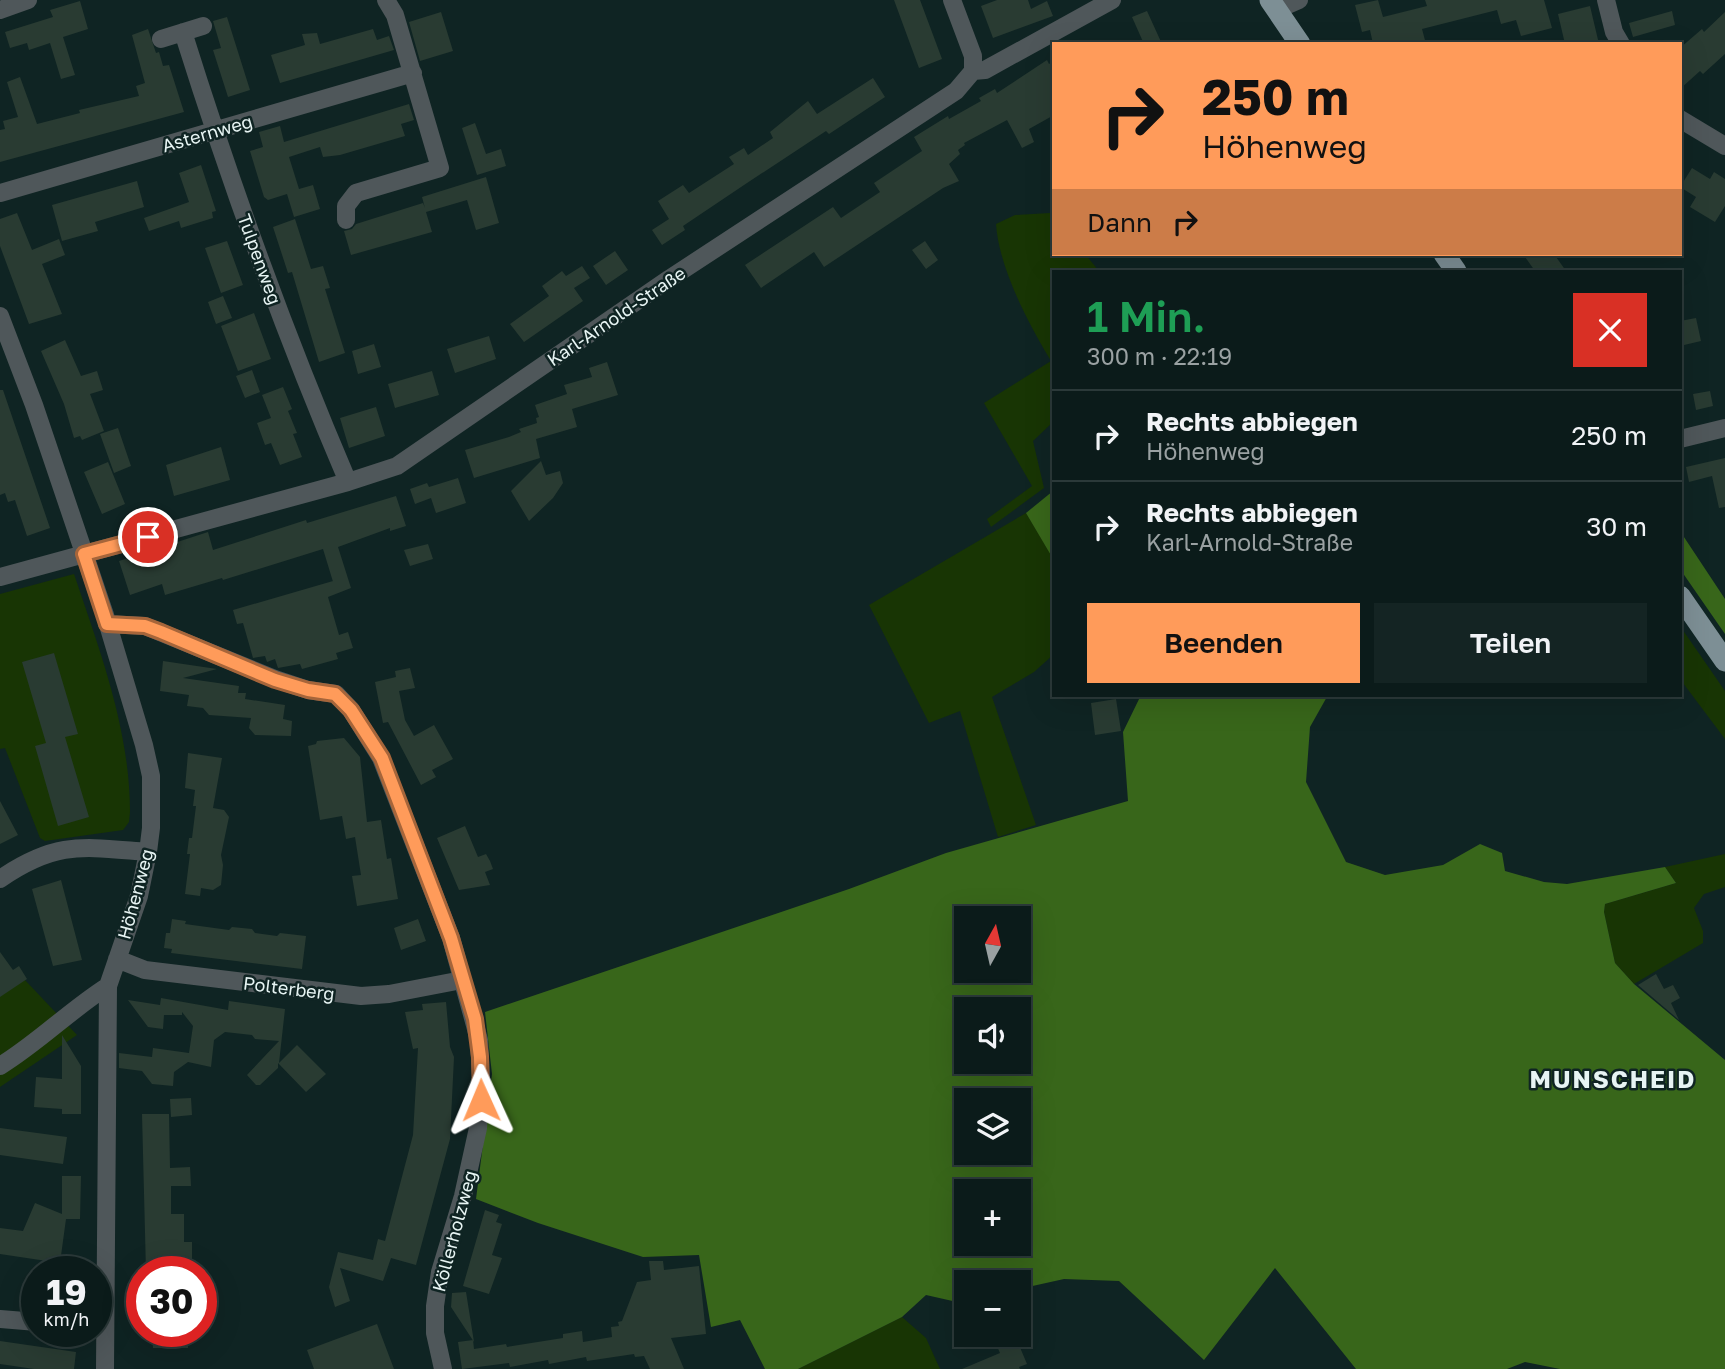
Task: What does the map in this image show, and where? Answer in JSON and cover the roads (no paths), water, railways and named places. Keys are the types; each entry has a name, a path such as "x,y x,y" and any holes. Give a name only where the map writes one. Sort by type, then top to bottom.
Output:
{"main road":[{"path":"1273,5 1299,42"},
{"path":"1446,256 1456,270"},
{"path":"1682,599 1725,661"}],"street":[{"path":"0,10 28,0"},
{"path":"346,220 346,206 356,193 440,168 396,15 386,0"},
{"path":"952,0 973,56 973,71"},
{"name":"Karl-Arnold-Straße","path":"0,577 348,482 397,466 669,279 956,91 973,71 985,70 1112,0"},
{"path":"1273,5 1299,0"},
{"path":"1606,0 1614,32 1620,42"},
{"path":"161,39 204,26"},
{"name":"Tulpenweg","path":"183,32 214,131 282,321 348,482"},
{"name":"Asternweg","path":"0,193 413,73"},
{"path":"1682,120 1725,146"},
{"name":"Höhenweg","path":"0,316 34,405 107,624 141,733 150,776 151,828 148,852 139,896 108,986 102,1256"},
{"path":"1682,439 1725,428"},
{"name":"Köllerholzweg","path":"107,624 145,626 275,680 308,690 335,694 341,698 382,758 451,938 478,1040 481,1100 474,1154 440,1272 435,1306 435,1333 443,1369"},
{"path":"0,879 28,860 61,849 88,847 148,852"},
{"name":"Polterberg","path":"117,959 145,970 361,996 390,994 462,980"},
{"path":"0,1066 24,1051 86,1000 108,986"},
{"path":"0,1319 21,1321"},
{"name":"Höhenweg","path":"102,1347 105,1369"}],"district":[{"name":"MUNSCHEID","path":"1613,1078"}]}
